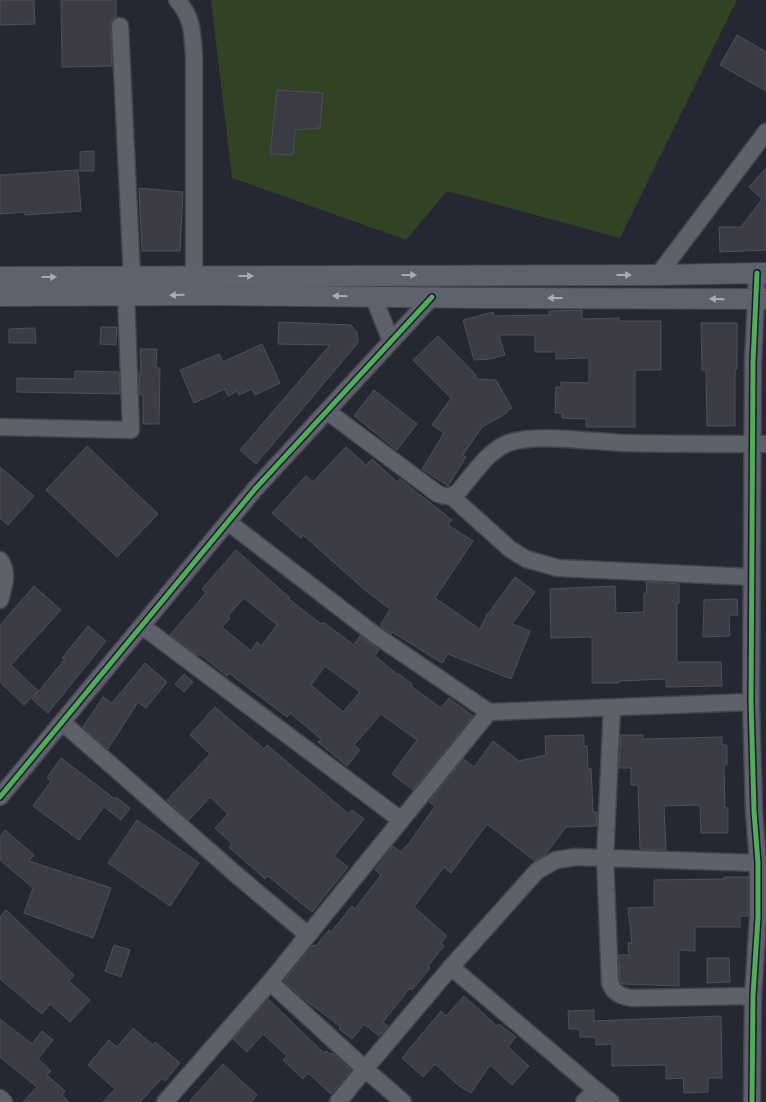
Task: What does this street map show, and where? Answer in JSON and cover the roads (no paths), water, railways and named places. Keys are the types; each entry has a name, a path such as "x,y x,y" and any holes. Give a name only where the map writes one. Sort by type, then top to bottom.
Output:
{"main road":[{"path":"0,296 129,286 194,276 761,273"},
{"path":"0,277 129,286 373,296 761,299"}],"street":[{"path":"177,0 186,10 192,26 194,276"},
{"path":"0,427 130,430 129,286 120,26"},
{"path":"658,275 766,132"},
{"path":"752,1102 753,996 762,917 758,863 760,811 751,702 751,577 759,444 753,363 761,299 761,273"},
{"path":"373,296 391,341"},
{"path":"0,797 255,489 432,297"},
{"path":"328,412 438,494 445,497 458,492 493,452 505,444 519,439 537,438 625,443 759,444"},
{"path":"451,496 510,549 540,564 558,568 751,577"},
{"path":"228,522 374,634 489,712 751,702"},
{"path":"0,560 4,566 6,581 0,600"},
{"path":"142,626 401,820"},
{"path":"612,708 605,858 610,983 612,990 632,998 753,996"},
{"path":"165,1102 270,982 489,712"},
{"path":"62,722 308,935"},
{"path":"338,1102 451,967 537,871 556,860 576,857 758,863"},
{"path":"451,967 611,1102"},
{"path":"270,982 403,1102"},
{"path":"584,1102 596,1090"},
{"path":"0,1098 4,1102"}]}
